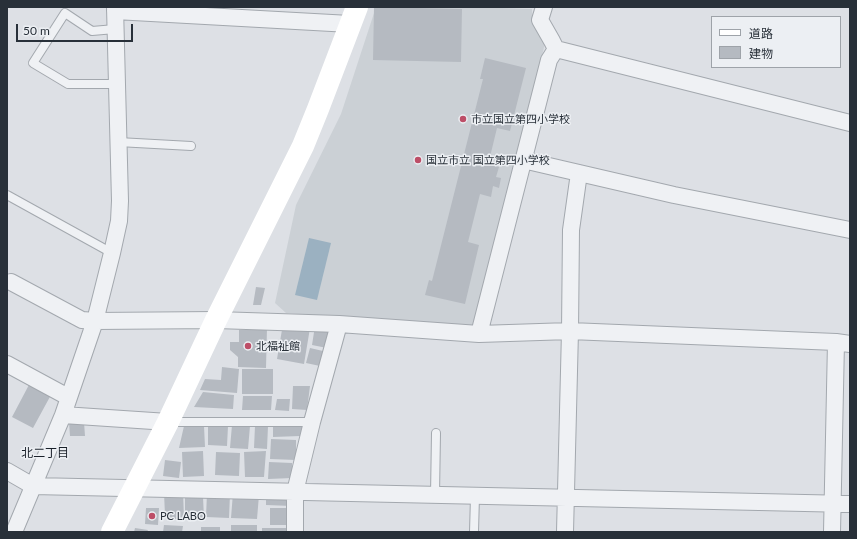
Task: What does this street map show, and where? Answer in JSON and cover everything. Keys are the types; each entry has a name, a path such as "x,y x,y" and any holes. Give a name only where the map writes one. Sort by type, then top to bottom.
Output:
{"street":[{"path":"544,7 540,20 556,49"},
{"path":"14,532 63,414 94,321 119,221 115,9 353,16 303,146 216,320 168,422 112,532"},
{"path":"556,49 850,123"},
{"path":"479,334 549,60 556,49"},
{"path":"523,160 674,195 850,230"},
{"path":"565,532 571,230 579,173"},
{"path":"11,282 82,320 94,321 216,320 338,324 479,334 570,332 843,343 832,503 832,532"},
{"path":"295,532 295,492 338,324"},
{"path":"7,364 68,397"},
{"path":"63,414 168,422"},
{"path":"7,471 33,486 850,504"}],"lane":[{"path":"115,29 92,31 65,13 33,63 68,84 116,84"},
{"path":"118,142 191,146"},
{"path":"7,194 112,253"},
{"path":"168,422 312,422"},
{"path":"435,495 436,433"},
{"path":"474,532 475,496"}],"shaded area":[{"name":"国立市立 国立第四小学校","path":"376,7 472,7 532,9 532,19 545,43 477,329 286,313 275,303 296,205 341,114"}],"water":[{"path":"309,238 331,243 317,300 295,295"}],"building":[{"path":"374,7 462,9 461,62 373,60"},
{"path":"485,58 526,68 510,131 497,128 488,165 499,167 496,177 501,178 499,188 493,186 491,197 480,194 468,242 479,245 465,304 425,295 429,280 432,281 483,79 480,79"},
{"path":"256,287 265,288 261,305 253,305"},
{"name":"北福祉館","path":"251,324 267,328 266,368 238,367 238,357 230,350 230,342 239,342 239,330 246,330"},
{"path":"283,324 310,328 304,364 277,359"},
{"path":"315,326 331,328 327,348 312,345"},
{"path":"310,348 323,351 320,366 306,363"},
{"path":"222,367 239,369 237,393 200,390 205,379 221,380"},
{"path":"242,369 273,369 273,394 242,394"},
{"path":"31,381 52,393 33,428 12,417"},
{"path":"293,386 310,386 307,410 292,409"},
{"path":"203,392 234,395 233,409 194,407"},
{"path":"243,396 272,396 271,410 242,410"},
{"path":"277,399 290,399 289,411 275,410"},
{"path":"69,422 84,422 85,436 70,436"},
{"path":"303,424 300,436 273,437 273,425"},
{"path":"208,425 228,426 227,446 208,445"},
{"path":"232,425 250,426 248,449 230,448"},
{"path":"184,426 204,426 205,447 179,448"},
{"path":"255,426 268,426 267,449 254,448"},
{"path":"271,439 296,440 296,460 270,459"},
{"path":"203,451 204,476 183,477 182,452"},
{"path":"266,451 264,477 245,477 244,452"},
{"path":"216,452 240,453 239,476 215,475"},
{"path":"165,460 181,462 179,478 163,476"},
{"path":"269,462 292,463 292,478 268,479"},
{"path":"183,492 184,519 167,519 165,515 164,493"},
{"path":"207,493 230,494 229,518 206,517"},
{"path":"233,493 259,495 257,519 231,518"},
{"path":"266,493 292,493 292,506 266,505"},
{"path":"185,497 203,497 204,518 185,519"},
{"name":"PC LABO","path":"146,508 159,508 158,525 145,524"},
{"path":"270,508 291,508 291,525 270,525"},
{"path":"164,525 183,526 182,532 163,532"},
{"path":"231,525 257,525 257,532 231,532"},
{"path":"201,527 220,527 220,532 201,532"},
{"path":"135,528 148,530 147,532 134,532"},
{"path":"262,528 291,528 291,532 262,532"}],"place":[{"name":"市立国立第四小学校","path":"463,119"},
{"name":"国立市立 国立第四小学校","path":"418,160"},
{"name":"北福祉館","path":"248,346"},
{"name":"PC LABO","path":"152,516"}],"district":[{"name":"北二丁目","path":"45,453"}]}
